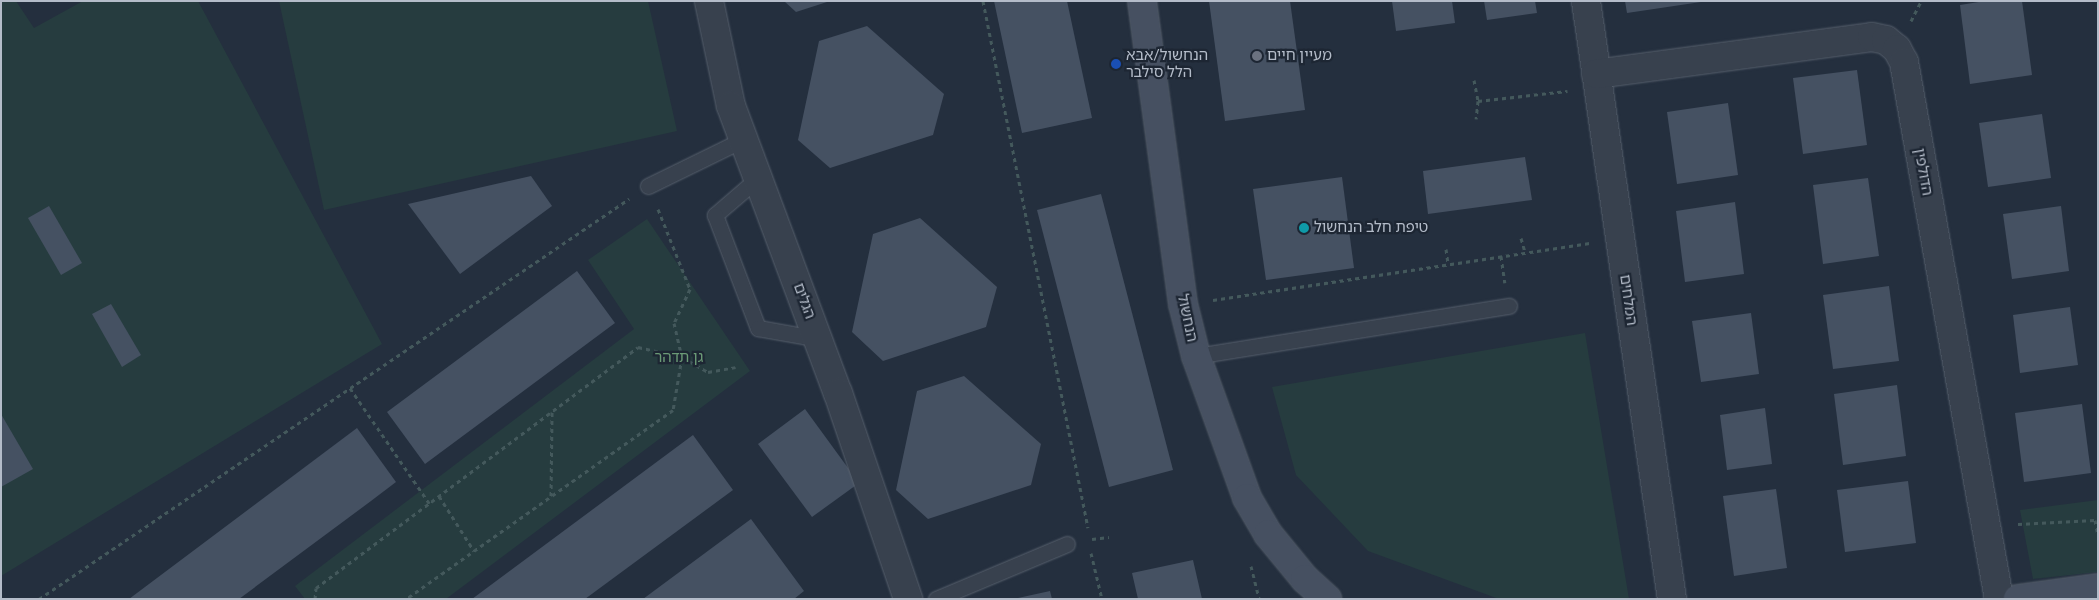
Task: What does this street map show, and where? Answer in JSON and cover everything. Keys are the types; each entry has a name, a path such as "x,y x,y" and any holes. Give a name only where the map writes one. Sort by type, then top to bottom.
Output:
{"street":[{"name":"הגלים","path":"709,1 731,106 838,393 908,599"},
{"name":"הנחשול","path":"1142,1 1183,304 1196,356 1247,498 1268,534 1305,580 1327,599"},
{"name":"המלחים","path":"1586,1 1672,599"},
{"name":"הדולפין","path":"1597,81 1872,38 1886,40 1897,49 1904,62 1998,599"},
{"path":"2018,599 2098,588"}],"lane":[{"path":"648,186 744,139"},
{"path":"758,178 715,215 758,328 818,339"},
{"path":"1196,356 1509,306"},
{"path":"936,599 1067,544"}],"path":[{"path":"984,1 1090,539"},
{"path":"1474,80 1478,101 1476,119"},
{"path":"1478,101 1597,81"},
{"path":"39,599 648,186 690,289 674,323 682,356 673,410 406,599"},
{"path":"1521,238 1525,252"},
{"path":"1183,304 1620,239"},
{"path":"1446,249 1448,264"},
{"path":"315,599 316,588 638,347 682,356 708,372 736,367"},
{"path":"350,388 429,503"},
{"path":"551,496 552,412"},
{"path":"439,496 474,551"},
{"path":"1985,525 2095,520 2098,536"},
{"path":"1090,548 1102,599"}],"green space":[{"path":"1,1 16,1 34,28 83,1 198,1 382,344 1,576"},
{"path":"279,1 648,1 677,131 324,210"},
{"name":"גן תדהר","path":"647,219 750,371 446,599 305,599 295,586 634,329 588,260"},
{"path":"1585,333 1629,599 1499,599 1368,551 1296,475 1272,387"},
{"path":"2098,500 2098,572 2033,579 2020,510"}],"building":[{"path":"784,1 827,1 827,2 796,12"},
{"path":"994,1 1067,1 1092,118 1022,133"},
{"name":"מעיין חיים","path":"1209,1 1290,1 1305,110 1225,121"},
{"path":"1392,1 1452,1 1455,23 1396,31"},
{"path":"1484,1 1535,1 1537,13 1487,20"},
{"path":"1625,1 1701,1 1701,2 1627,13"},
{"path":"1985,1 2022,1 2032,75 1970,84 1960,5"},
{"path":"867,26 944,94 933,135 830,168 798,140 819,41"},
{"path":"1857,70 1867,145 1803,154 1793,78"},
{"path":"1728,103 1738,175 1677,184 1667,112"},
{"path":"2042,114 2051,178 1988,187 1979,123"},
{"path":"1525,157 1532,200 1428,214 1423,171"},
{"path":"531,176 552,206 460,274 408,204"},
{"name":"טיפת חלב הנחשול","path":"1342,177 1354,268 1266,280 1253,189"},
{"path":"1868,178 1879,256 1823,264 1813,185"},
{"path":"1101,194 1173,470 1109,487 1037,210"},
{"path":"1735,202 1744,274 1685,282 1676,211"},
{"path":"49,206 82,263 61,275 28,218"},
{"path":"2061,206 2069,271 2012,279 2003,214"},
{"path":"920,218 997,287 986,327 883,361 852,332 873,234"},
{"path":"577,271 615,323 425,464 387,412"},
{"path":"1889,286 1899,361 1833,369 1823,295"},
{"path":"111,304 141,355 122,367 92,314"},
{"path":"2070,307 2078,365 2020,373 2013,315"},
{"path":"1751,313 1759,374 1701,382 1692,321"},
{"path":"964,376 1041,444 1031,485 928,519 896,490 917,391"},
{"path":"1897,385 1906,456 1843,465 1834,394"},
{"path":"2082,404 2091,473 2024,482 2015,413"},
{"path":"1765,408 1772,464 1727,470 1720,415"},
{"path":"805,409 859,483 812,517 758,444"},
{"path":"1,414 33,469 1,487"},
{"path":"357,428 396,482 371,501 239,599 129,599"},
{"path":"693,435 733,490 585,599 472,599"},
{"path":"1908,481 1916,543 1845,552 1837,490"},
{"path":"1776,489 1787,568 1734,576 1723,496"},
{"path":"751,519 804,591 794,599 643,599"},
{"path":"1193,560 1202,599 1138,599 1132,573"},
{"path":"1050,591 1052,599 1018,599 1018,598"}],"place":[{"name":"מעיין חיים","path":"1257,56"},
{"name":"הנחשול/אבא הלל סילבר","path":"1116,64"},
{"name":"טיפת חלב הנחשול","path":"1304,228"}]}
